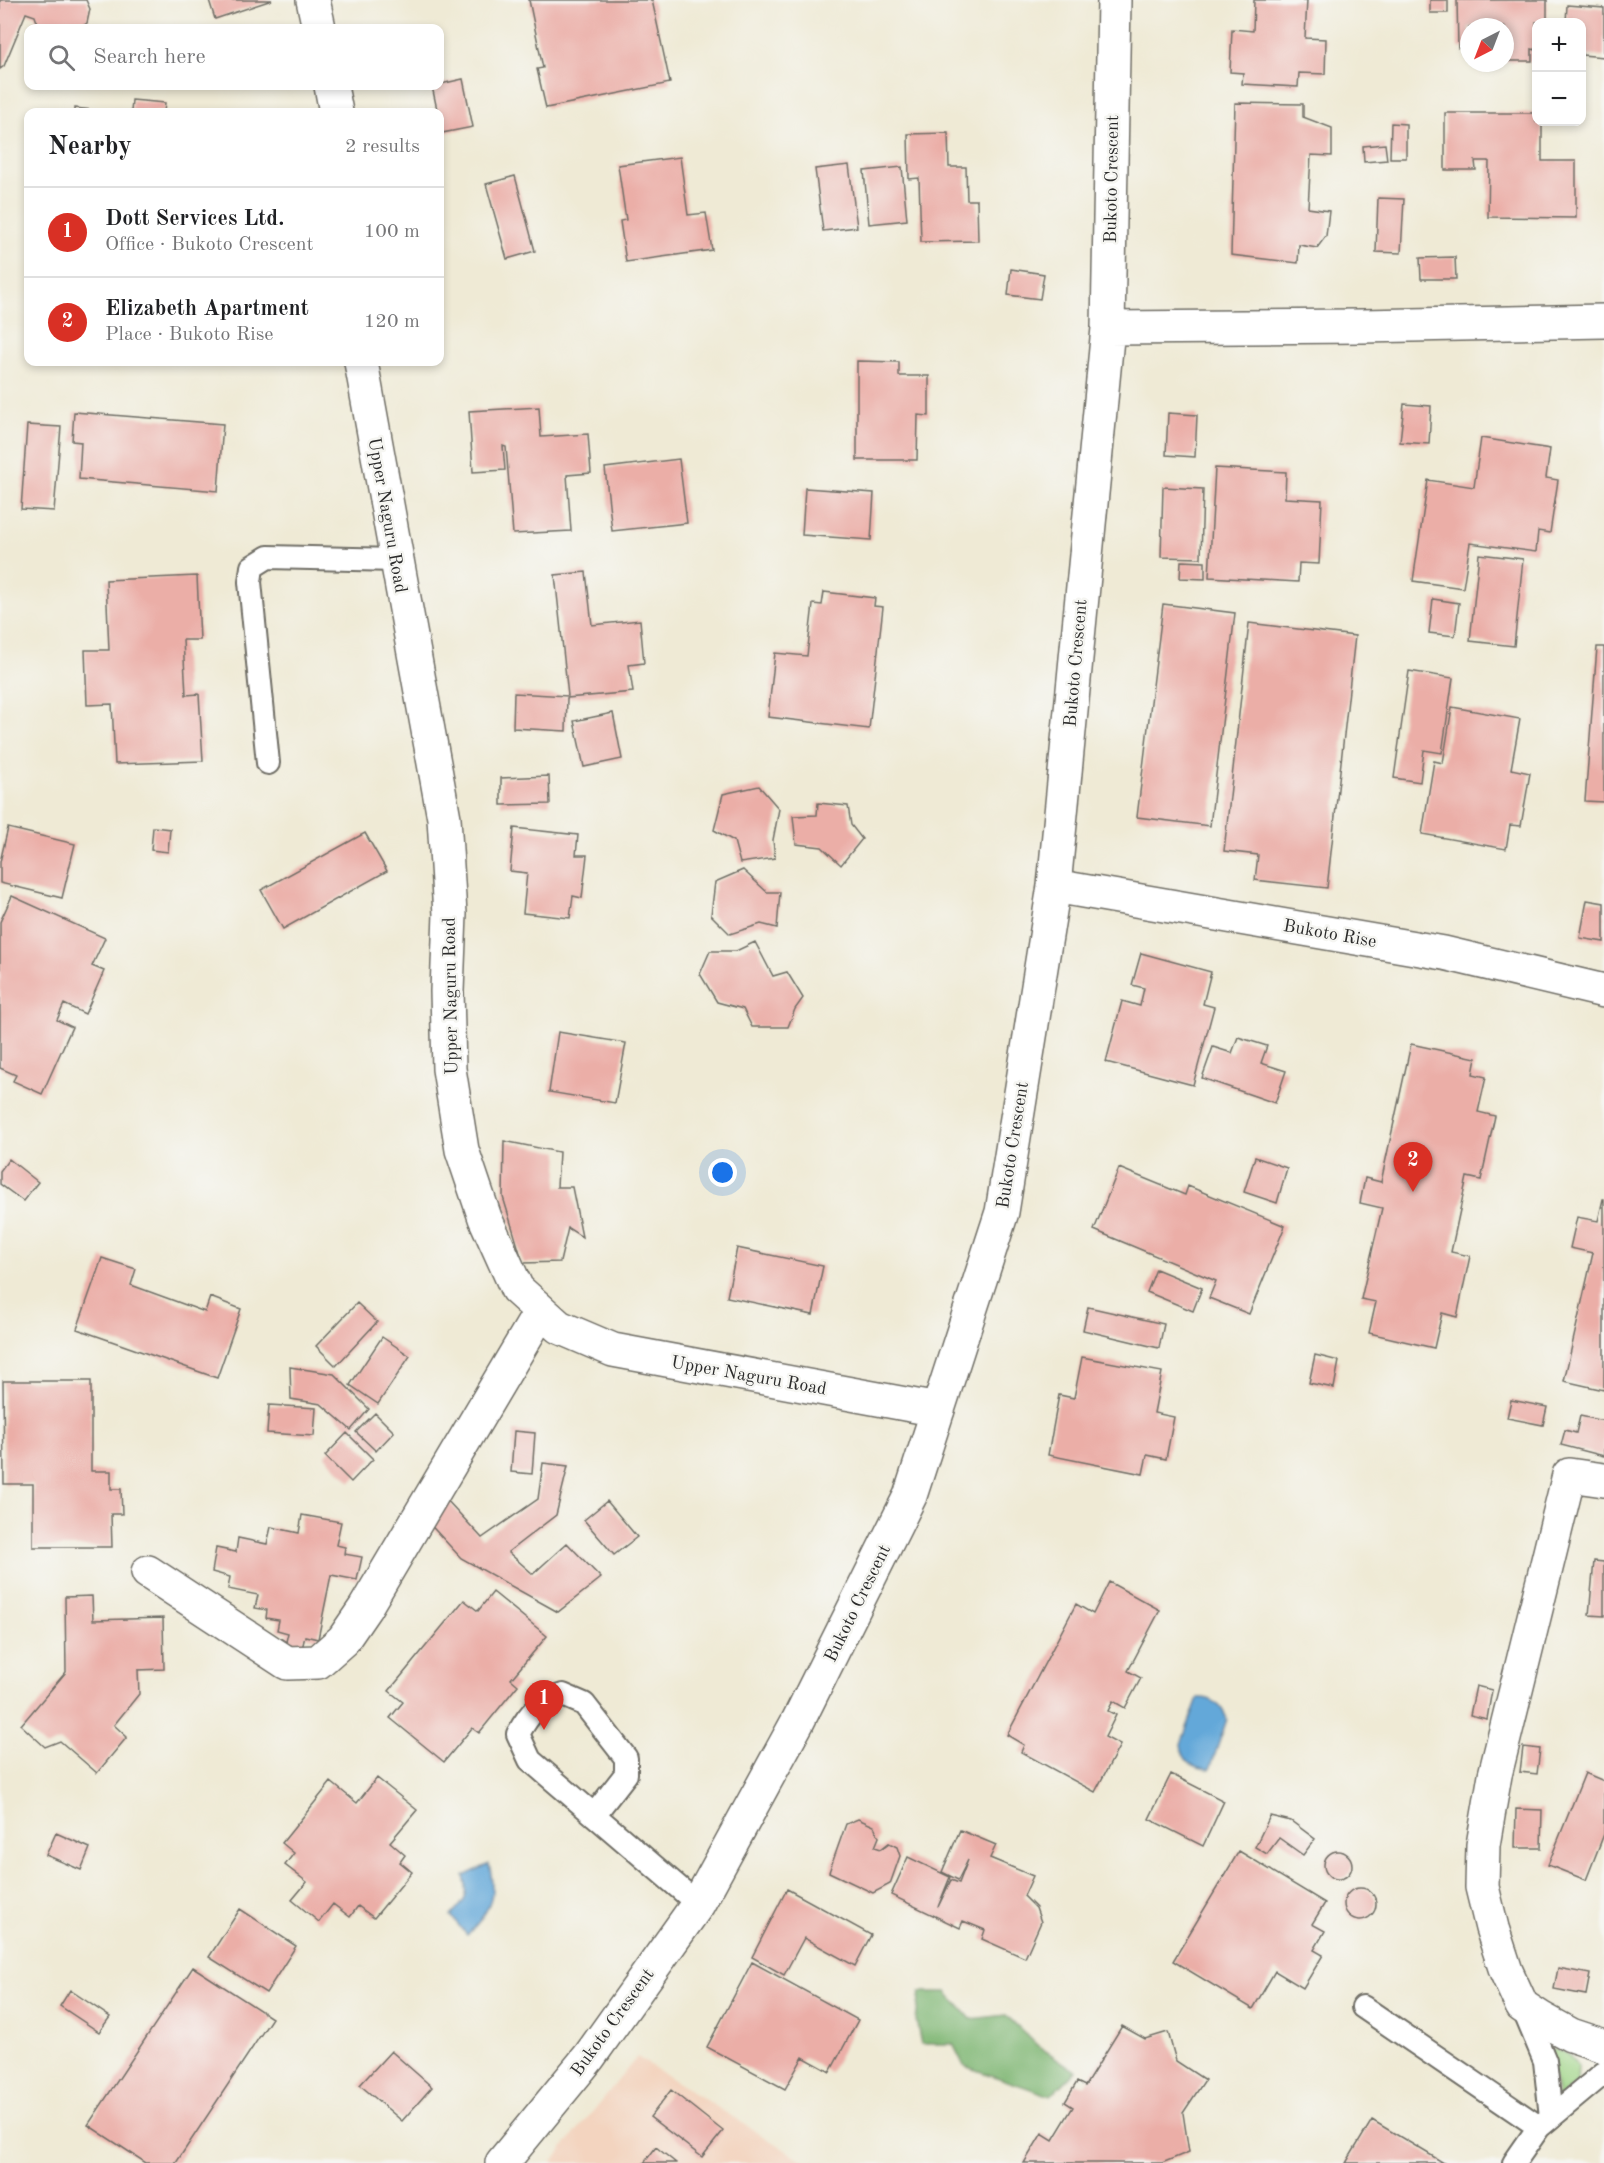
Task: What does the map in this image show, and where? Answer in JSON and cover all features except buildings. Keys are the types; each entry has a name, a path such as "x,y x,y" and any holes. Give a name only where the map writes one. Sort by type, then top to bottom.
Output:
{"street":[{"path":"313,0 318,24"},
{"name":"Bukoto Crescent","path":"502,2163 589,2057 698,1904 798,1721 910,1496 1002,1212 1054,886 1107,327 1114,0"},
{"path":"332,90 335,108"},
{"path":"1107,327 1374,326 1604,321"},
{"name":"Upper Naguru Road","path":"362,366 444,818 450,914 447,991 449,1069 462,1150 485,1218 517,1289 560,1327 613,1350 938,1410"},
{"name":"Bukoto Rise","path":"1054,886 1444,953 1604,991"},
{"path":"148,1572 287,1663 318,1662 343,1640 365,1608 541,1311"},
{"path":"1604,1480 1569,1474 1496,1775 1483,1845 1482,1887 1506,1971 1522,2006 1571,2035 1604,2046"}],"lane":[{"path":"268,763 250,582 252,567 268,556 396,560"},
{"path":"594,1815 626,1774 626,1758 584,1704 563,1695 546,1700 528,1716 518,1734 530,1760 594,1815 698,1904"},
{"path":"1522,2006 1545,2061 1545,2122"},
{"path":"1363,2007 1545,2122"},
{"path":"1514,2163 1545,2122 1604,2073"}],"shaded area":[{"path":"637,2057 806,2163 551,2163"}],"green space":[{"path":"920,1992 947,1992 971,2019 1006,2015 1038,2046 1076,2071 1051,2096 964,2066 953,2044 921,2044 916,2020"},
{"path":"1548,2048 1567,2053 1578,2066 1577,2082 1558,2099"}],"water":[{"path":"1198,1698 1216,1703 1227,1719 1210,1769 1189,1763 1182,1750 1181,1744"},
{"path":"489,1864 492,1886 490,1903 481,1919 467,1935 451,1916 465,1898 464,1876"}],"place":[{"name":"Elizabeth Apartment","path":"1413,1192"},
{"name":"Dott Services Ltd.","path":"544,1730"}]}
